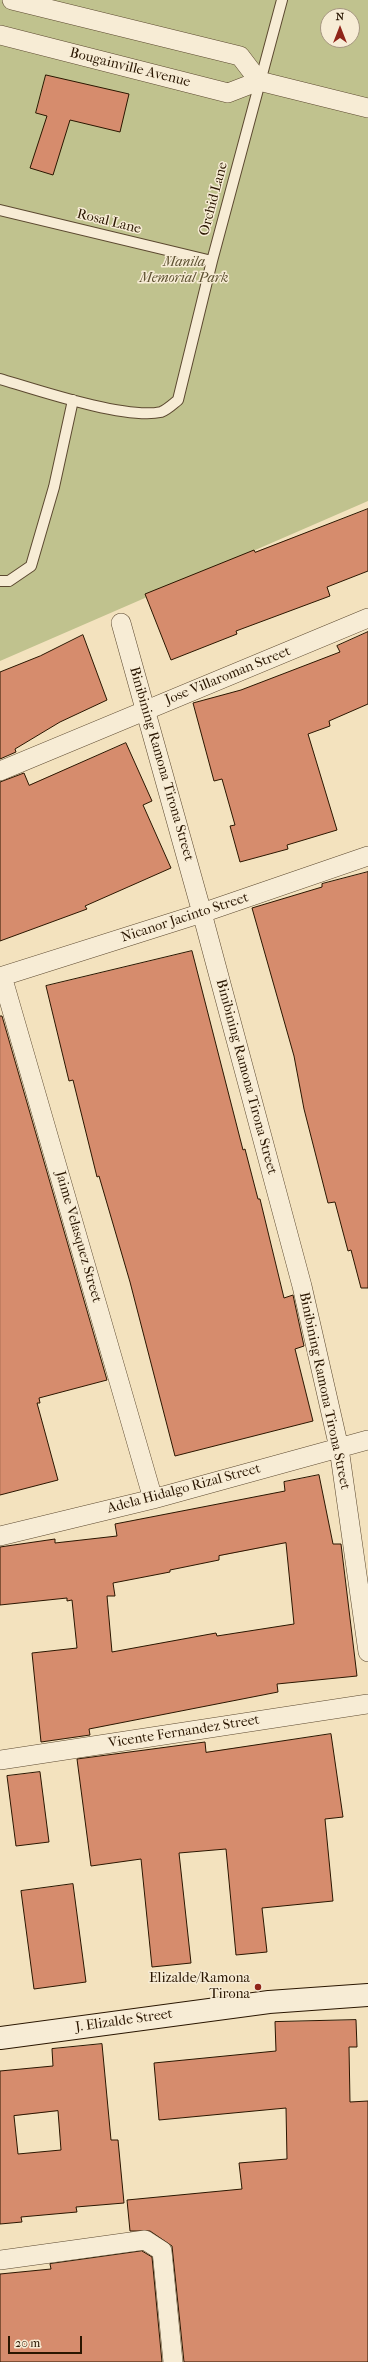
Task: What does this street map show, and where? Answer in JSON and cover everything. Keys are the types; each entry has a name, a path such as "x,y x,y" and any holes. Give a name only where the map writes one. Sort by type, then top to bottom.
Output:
{"street":[{"path":"12,0 240,56 259,80 368,108"},
{"name":"Bougainville Avenue","path":"0,35 228,93 259,80"},
{"name":"Jose Villaroman Street","path":"0,771 368,618"},
{"name":"Binibining Ramona Tirona Street","path":"121,623 202,913 302,1286 339,1448 353,1535 368,1652"},
{"name":"Nicanor Jacinto Street","path":"1,977 202,913 368,856"},
{"name":"Jaime Velasquez Street","path":"1,977 153,1499"},
{"name":"Adela Hidalgo Rizal Street","path":"0,1536 153,1499 368,1440"},
{"name":"Vicente Fernandez Street","path":"0,1760 368,1704"},
{"name":"J. Elizalde Street","path":"0,2038 269,2002 368,1995"},
{"path":"0,2260 145,2240 162,2251 173,2362"}],"lane":[{"name":"Orchid Lane","path":"73,400 141,414 163,412 178,400 259,80 282,0"},
{"name":"Rosal Lane","path":"0,210 212,261"},
{"path":"0,379 73,400 54,487 31,566 9,581 0,581"}],"green space":[{"name":"Manila Memorial Park","path":"0,0 368,0 368,501 0,661"}],"building":[{"path":"46,75 129,94 120,132 70,120 53,175 30,168 47,116 36,113"},
{"path":"368,509 368,571 327,587 330,596 236,631 237,634 171,660 145,594 254,550 255,552"},
{"path":"368,632 368,704 329,721 330,726 308,734 337,830 287,845 288,849 240,862 230,826 235,825 222,779 214,781 193,703 241,690 340,652 337,646"},
{"path":"83,635 107,700 60,722 15,749 16,752 0,759 0,672 40,656"},
{"path":"126,743 152,801 143,805 171,868 85,906 87,909 0,941 0,782 24,773 29,785"},
{"path":"368,872 368,1288 361,1288 351,1250 348,1251 335,1202 328,1203 304,1109 294,1056 252,908 322,887 322,884"},
{"path":"192,951 243,1150 245,1149 258,1199 260,1199 284,1298 293,1295 304,1346 295,1349 313,1421 175,1456 130,1282 99,1176 97,1177 73,1080 69,1081 46,986"},
{"path":"0,1016 2,1016 107,1380 39,1398 40,1403 37,1403 58,1480 0,1495"},
{"path":"319,1475 333,1544 341,1544 357,1676 277,1684 278,1692 89,1729 90,1735 41,1742 32,1653 77,1648 72,1600 67,1601 67,1598 0,1605 0,1547 55,1539 55,1543 117,1536 115,1524 285,1491 284,1482","holes":["286,1543 294,1624 217,1636 216,1633 112,1652 107,1596 115,1596 113,1583 170,1572 170,1570 219,1560 219,1556"]},
{"path":"331,1734 343,1817 325,1819 333,1901 262,1908 267,1952 236,1955 226,1849 179,1853 191,1963 152,1967 141,1859 91,1866 77,1759 205,1742 206,1752"},
{"path":"40,1772 49,1842 16,1846 7,1776"},
{"path":"73,1884 86,1982 34,1989 21,1891"},
{"path":"356,2020 357,2047 349,2047 350,2102 368,2101 368,2362 184,2362 172,2246 150,2231 130,2231 127,2200 242,2189 239,2163 287,2159 286,2108 159,2120 154,2063 276,2051 275,2022"},
{"path":"102,2044 111,2140 118,2140 124,2203 76,2207 77,2212 21,2217 22,2222 0,2224 0,2071 53,2066 52,2049","holes":["58,2111 61,2150 18,2154 14,2116"]},
{"path":"142,2251 152,2257 162,2362 0,2362 0,2274 51,2269 50,2264"}],"place":[{"name":"Elizalde/Ramona Tirona","path":"258,1987"}]}
